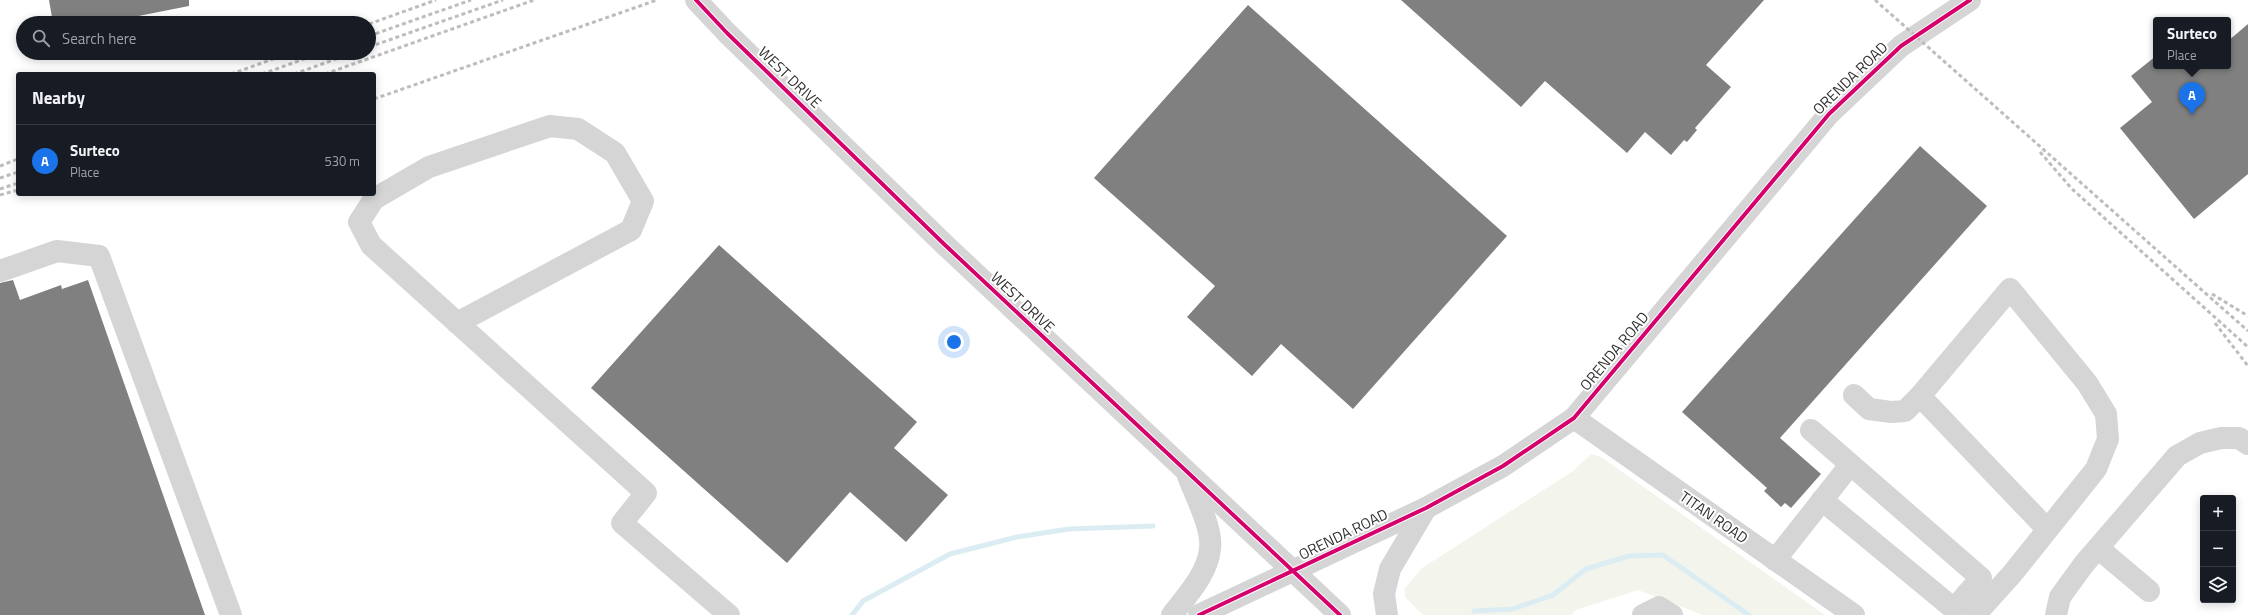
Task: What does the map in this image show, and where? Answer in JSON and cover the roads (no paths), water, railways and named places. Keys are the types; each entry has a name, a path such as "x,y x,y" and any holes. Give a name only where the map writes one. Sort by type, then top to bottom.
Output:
{"street":[{"name":"WEST DRIVE","path":"696,0 727,33 945,245 1340,615"},
{"name":"ORENDA ROAD","path":"1199,615 1426,508 1503,466 1574,418 1829,114 1901,46 1970,0"},
{"path":"457,323 631,230 643,201 615,153 578,129 550,126 429,167 374,199 359,222 371,245 457,323 646,493 622,523 729,615"},
{"path":"0,271 57,251 99,256 231,615"},
{"path":"1822,500 1954,609 1975,605 2012,574 2048,530 2096,469 2108,440 2106,414 2087,383 2010,289 1920,396 1905,411 1890,412 1869,409 1854,395"},
{"path":"1920,396 2048,530"},
{"name":"TITAN ROAD","path":"1574,418 1854,615"},
{"path":"1811,430 1981,578 1975,605"},
{"path":"2056,615 2060,598 2098,548 2177,456 2200,443 2221,438 2239,438 2248,444"},
{"path":"1775,560 1850,465"},
{"path":"1172,615 1203,573 1210,549 1209,533 1186,471"},
{"path":"1387,615 1384,594 1390,569 1426,508"},
{"path":"2098,548 2149,591"},
{"path":"1643,615 1659,607 1672,615"}],"waterway":[{"path":"852,615 863,601 950,554 1017,537 1069,529 1153,526"},
{"path":"1474,611 1513,609 1553,595 1586,569 1629,556 1663,555 1749,615"}],"railway":[{"path":"376,21 436,0"},
{"path":"376,34 471,0"},
{"path":"376,45 503,0"},
{"path":"376,56 534,0"},
{"path":"376,98 657,0"},
{"path":"1875,0 2248,331"},
{"path":"237,72 270,60"},
{"path":"268,72 301,60"},
{"path":"300,72 333,60"},
{"path":"331,72 365,60"},
{"path":"2040,152 2072,189 2248,347"},
{"path":"0,166 16,160"},
{"path":"0,178 16,173"},
{"path":"0,189 16,184"},
{"path":"0,195 16,191"},
{"path":"2212,294 2248,316"},
{"path":"2215,323 2248,366"}],"place":[{"name":"Surteco","path":"2192,115"}]}
